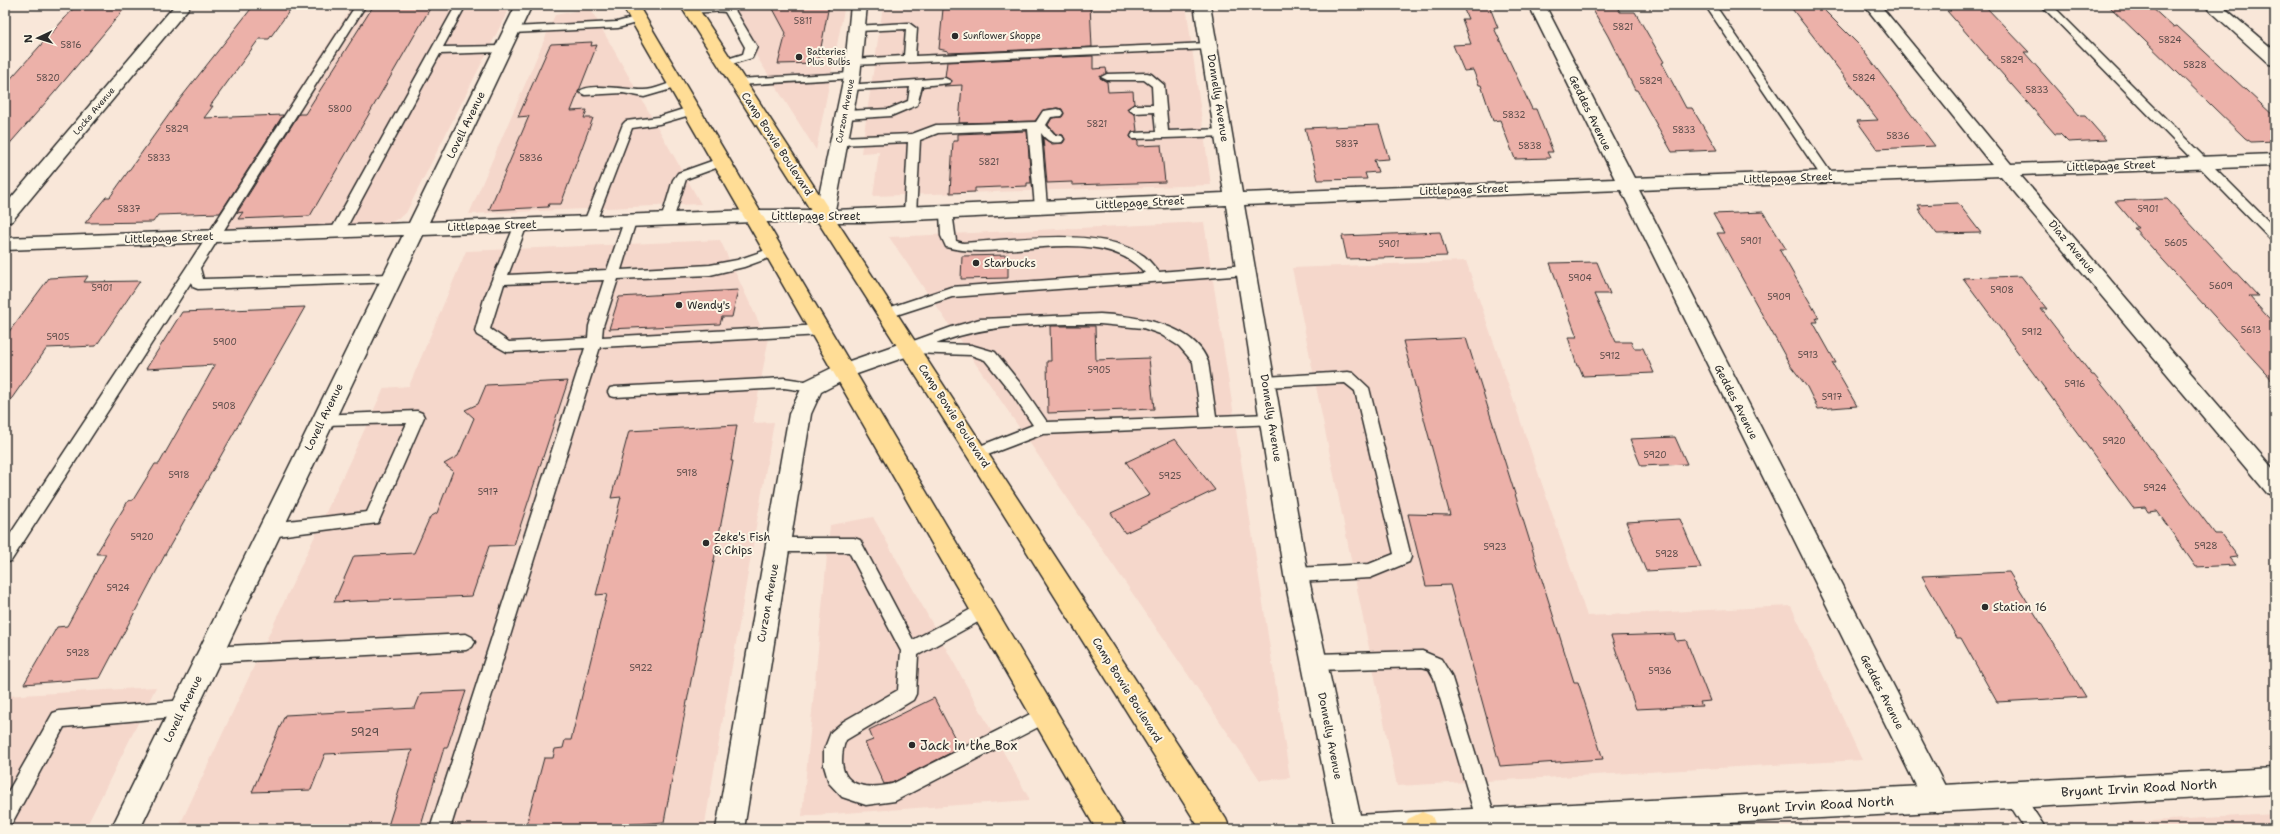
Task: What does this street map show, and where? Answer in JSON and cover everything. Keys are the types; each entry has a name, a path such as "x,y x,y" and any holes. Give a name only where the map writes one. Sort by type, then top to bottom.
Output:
{"main road":[{"name":"Camp Bowie Boulevard","path":"690,7 978,453 1216,829"},
{"path":"634,12 846,370 931,523 1112,829"}],"street":[{"name":"Locke Avenue","path":"5,217 183,5"},
{"name":"Lovell Avenue","path":"125,829 524,5"},
{"name":"Curzon Avenue","path":"824,216 852,75 858,28 859,5"},
{"name":"Donnelly Avenue","path":"1202,5 1296,575 1349,829"},
{"name":"Geddes Avenue","path":"1537,5 1625,184 1936,799"},
{"name":"Diaz Avenue","path":"1872,5 2006,170 2275,487"},
{"path":"2212,5 2275,60"},
{"name":"Littlepage Street","path":"5,244 754,216 910,214 1235,198 2275,160"},
{"path":"813,387 846,370 910,348"},
{"name":"Curzon Avenue","path":"730,829 800,414 813,387"},
{"name":"Bryant Irvin Road North","path":"1356,829 1644,821 2012,794 2275,781"}],"lane":[{"path":"5,556 213,237 360,5"},
{"path":"337,232 461,5"},
{"path":"1710,5 1828,176"},
{"path":"2046,5 2275,236"},
{"path":"690,7 715,7 729,10 752,47 748,56 725,63"},
{"path":"436,51 508,39 618,25 634,12"},
{"path":"858,28 909,26 912,28 909,58"},
{"path":"852,75 909,58 1209,46"},
{"path":"738,82 852,75 918,83 945,81"},
{"path":"1107,77 1147,76 1158,85 1159,108 1163,135"},
{"path":"844,115 891,112 913,103 918,83"},
{"path":"584,92 623,90 644,94 678,84"},
{"path":"1134,109 1159,108"},
{"path":"590,222 630,124 659,120 693,110"},
{"path":"1041,207 1037,125 1047,114 1057,113"},
{"path":"839,141 914,138 936,129 1037,125 1052,139 1058,139"},
{"path":"1137,136 1224,133"},
{"path":"910,214 914,138"},
{"path":"667,220 679,180 682,176 723,161"},
{"path":"946,212 948,236 951,244 963,247 1080,241 1116,249 1138,258 1156,277"},
{"path":"440,829 594,343 596,326 630,221"},
{"path":"521,225 491,299 482,331 506,347 822,330"},
{"path":"499,280 612,276 710,270 739,264 775,251"},
{"path":"193,268 198,284 391,279"},
{"path":"887,313 951,292 1246,270"},
{"path":"910,348 963,329 986,324 1106,317 1132,321 1160,330 1185,345 1200,360 1209,421"},
{"path":"910,348 971,350 990,356 1015,387 1043,428"},
{"path":"1265,382 1348,377 1362,388 1403,557 1370,571 1296,575"},
{"path":"615,392 784,383 813,387"},
{"path":"270,530 372,518 417,417 323,419"},
{"path":"978,453 1031,431 1043,428 1271,420"},
{"path":"778,545 854,545 910,651 908,694 840,733 832,754 835,778 850,792 864,796 885,796 896,792 1044,715"},
{"path":"910,651 983,612"},
{"path":"209,655 466,642"},
{"path":"1314,662 1422,659 1435,664 1442,674 1487,825"},
{"path":"5,816 59,719 184,708"},
{"path":"2012,794 2036,829"}],"shaded area":[{"path":"353,5 511,5 406,213 389,224 209,230"},
{"path":"724,5 845,5 816,150"},
{"path":"1186,5 1211,185 873,196 879,152 861,153 883,6"},
{"path":"590,8 701,204 469,214 555,15"},
{"path":"1204,222 1290,778 1260,780 889,237"},
{"path":"720,240 768,342 753,423 774,422 704,829 178,829 384,388 409,386 466,251"},
{"path":"1466,261 1587,616 1791,606 1862,760 1397,786 1292,268"},
{"path":"873,517 1030,800 802,816 830,525"},
{"path":"156,687 85,829 5,829 5,696"},
{"path":"2275,814 2275,829 2012,829"}],"building":[{"path":"254,5 290,5 286,10 290,10 269,39 259,39 210,106 213,106 204,118 283,115 220,213 158,215 153,222 85,223 106,197 110,197 180,99"},
{"path":"374,5 432,5 310,216 238,219 243,212 237,213 299,114 305,114"},
{"path":"771,5 829,5 818,63 778,64 786,33"},
{"path":"1090,5 1092,47 948,53 948,51 939,49 943,9"},
{"path":"1462,5 1489,5 1498,28 1494,28 1532,109 1536,109 1553,152 1547,152 1550,158 1515,159 1500,120 1493,121 1481,85 1479,85 1473,70 1464,71 1453,45 1471,44 1462,19 1468,19"},
{"path":"1590,5 1616,5 1620,12 1635,12 1664,62 1662,63 1686,108 1692,108 1717,150 1672,152 1637,90 1635,90 1608,36"},
{"path":"1789,5 1819,5 1859,45 1935,146 1877,149 1857,121 1878,120"},
{"path":"2108,5 2149,5 2173,27 2177,26 2275,117 2275,141 2251,142 2245,138"},
{"path":"1985,6 2029,52 2024,52 2080,116 2085,116 2106,140 2068,142 2060,134 2055,134 1947,11 1951,11 1947,7"},
{"path":"125,8 5,149 5,85 73,9"},
{"path":"592,42 591,46 597,45 571,111 587,110 584,118 593,118 561,204 549,204 548,207 489,210 529,116 518,117 549,47 551,44"},
{"path":"1093,56 1093,69 1106,68 1107,73 1100,78 1107,82 1108,92 1133,91 1134,104 1127,109 1135,114 1137,131 1132,132 1130,137 1133,140 1138,140 1138,146 1161,145 1165,182 1072,185 1072,182 1047,183 1043,138 1052,144 1063,143 1065,140 1063,135 1056,134 1048,125 1052,118 1062,117 1064,114 1062,109 1057,108 1043,110 1035,121 959,123 962,85 944,86 952,81 945,77 947,62"},
{"path":"1379,125 1389,159 1374,160 1378,172 1365,173 1367,179 1318,180 1305,128"},
{"path":"1027,131 1031,183 1027,183 1027,186 975,188 975,192 950,193 953,141 958,141 958,134"},
{"path":"2167,199 2258,296 2249,296 2275,325 2275,383 2134,228 2138,228 2115,201"},
{"path":"1958,203 1981,233 1937,234 1918,209 1921,209 1918,205"},
{"path":"1763,212 1786,249 1779,249 1819,318 1816,318 1818,322 1813,322 1836,363 1832,363 1857,406 1818,409 1807,387 1790,365 1717,233 1724,233 1713,214"},
{"path":"1440,232 1447,256 1347,259 1342,236"},
{"path":"1008,255 1008,278 961,279 962,256"},
{"path":"1597,262 1610,294 1594,294 1616,342 1631,342 1634,348 1643,348 1654,373 1583,376 1579,366 1577,366 1568,337 1577,337 1550,263"},
{"path":"88,276 84,282 140,281 96,346 47,348 5,408 5,337 49,278"},
{"path":"2021,276 2047,309 2041,309 2092,375 2094,375 2112,397 2215,534 2221,534 2238,557 2229,558 2235,565 2196,567 2157,511 2148,512 2145,507 2133,508 1963,278"},
{"path":"738,290 732,317 722,317 720,324 609,329 619,297"},
{"path":"305,307 167,551 100,678 24,684 57,627 67,626 106,554 96,554 128,501 133,500 155,464 159,464 215,365 146,369 182,312"},
{"path":"1050,326 1095,326 1096,360 1149,358 1154,409 1048,413 1047,361 1051,361"},
{"path":"1466,338 1574,682 1578,682 1603,759 1500,766 1450,585 1426,586 1408,514 1450,515 1403,341"},
{"path":"568,381 514,545 489,546 472,596 334,602 354,556 414,553 430,517 437,513 453,471 444,464 458,456 474,418 465,410 478,404 486,385"},
{"path":"737,425 731,461 733,461 664,822 565,829 525,829 544,758 553,758 555,749 563,748 565,740 571,740 607,594 596,595 621,497 611,498 629,431"},
{"path":"1675,437 1687,464 1641,466 1630,439"},
{"path":"1175,439 1215,490 1125,533 1111,513 1150,495 1126,462"},
{"path":"1680,519 1701,568 1646,571 1626,522"},
{"name":"Station 16","path":"2009,572 2086,697 1997,702 1961,638 1957,638 1922,576"},
{"path":"1674,634 1676,641 1686,640 1710,701 1700,702 1702,706 1636,709 1611,636"},
{"path":"466,691 447,748 444,748 420,829 387,829 412,750 325,754 311,790 252,792 285,715 415,708 421,693"},
{"path":"934,698 960,748 892,783 884,784 865,743 873,740 869,730"}],"place":[{"name":"Sunflower Shoppe","path":"955,36"},
{"name":"Batteries Plus Bulbs","path":"799,57"},
{"name":"Starbucks","path":"976,263"},
{"name":"Wendy's","path":"679,305"},
{"name":"Zeke's Fish & Chips","path":"706,543"},
{"name":"Station 16","path":"1985,607"},
{"name":"Jack in the Box","path":"912,745"}]}
